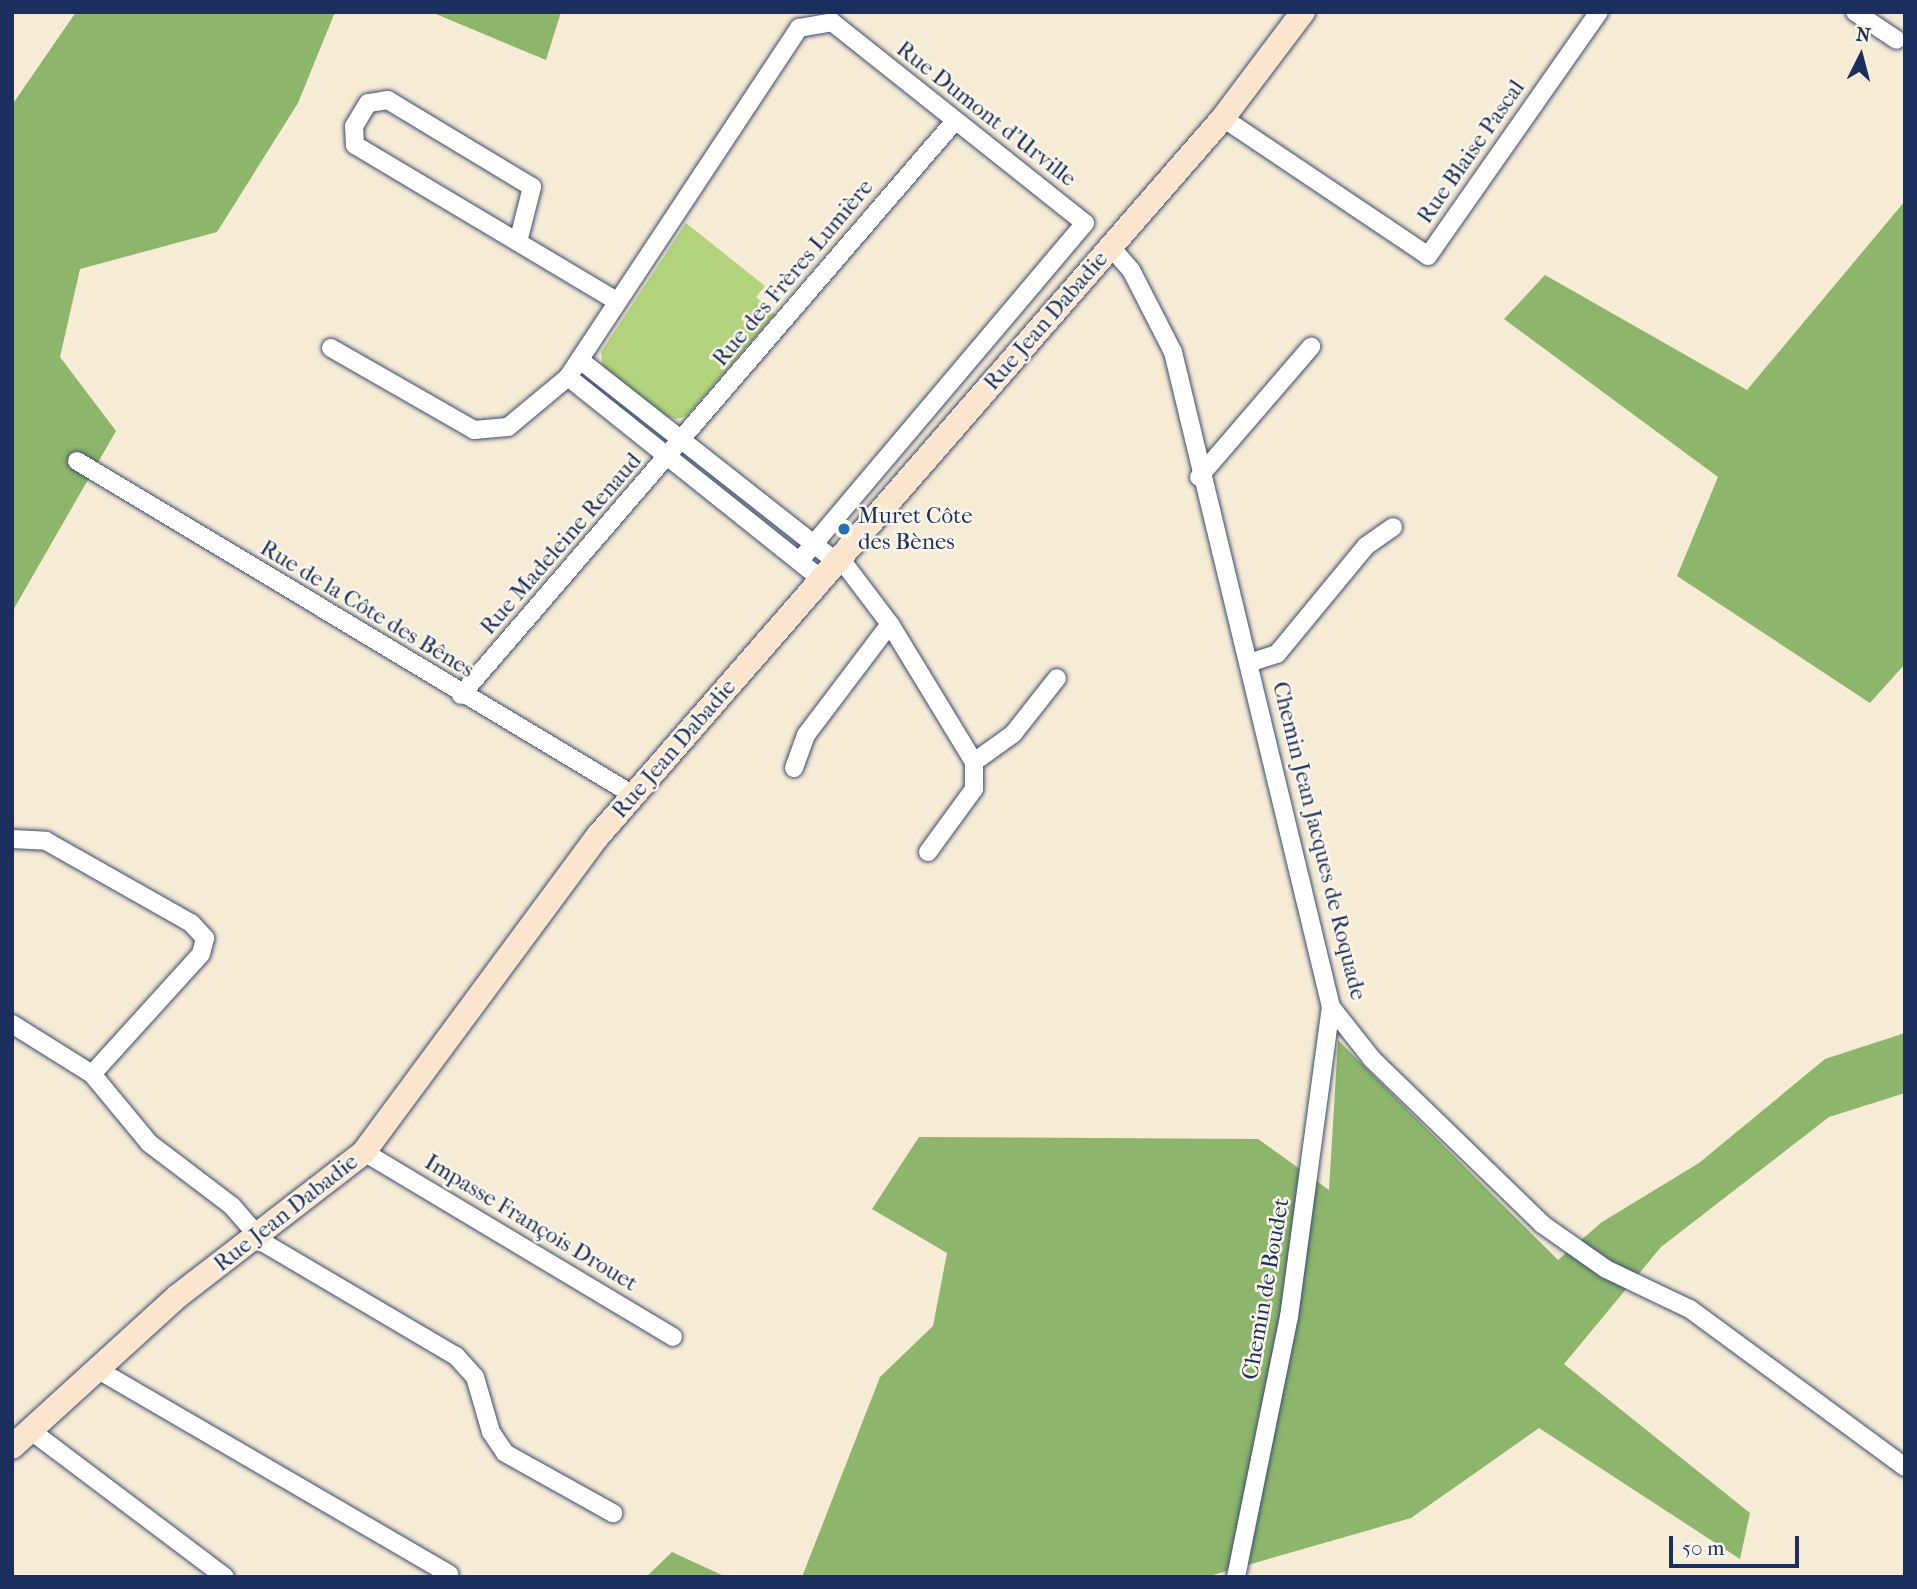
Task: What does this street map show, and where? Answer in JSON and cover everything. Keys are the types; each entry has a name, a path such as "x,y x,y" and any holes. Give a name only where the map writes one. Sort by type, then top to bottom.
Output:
{"street":[{"name":"Rue Jean Dabadie","path":"12,1447 95,1368 364,1152 527,924 1223,118 1303,12"},
{"name":"Rue Blaise Pascal","path":"1223,118 1428,256 1599,12"},
{"path":"1855,12 1897,40"},
{"name":"Rue Dumont d'Urville","path":"331,348 474,430 508,426 568,377 799,28 832,22 954,122 1085,223 800,560"},
{"path":"518,242 532,187 388,100 368,103 354,126 355,145 617,301"},
{"name":"Rue des Frères Lumière","path":"671,456 954,122"},
{"name":"Chemin Jean Jacques de Roquade","path":"1110,246 1131,270 1172,352 1199,477 1249,663 1331,1007 1372,1059 1542,1224 1606,1269 1690,1309 1905,1467"},
{"path":"1199,477 1311,347"},
{"path":"580,360 812,544 890,624 974,762 974,789 929,852"},
{"path":"568,377 800,560 833,567"},
{"name":"Rue Madeleine Renaud","path":"461,695 671,456"},
{"name":"Rue de la Côte des Bênes","path":"77,461 461,695 635,796"},
{"name":"Chemin Jean Jacques de Roquade","path":"1249,663 1277,653 1366,546 1393,527"},
{"path":"794,768 806,735 890,624"},
{"path":"974,762 1013,733 1056,678"},
{"path":"12,839 46,841 191,923 205,938 201,954 92,1074"},
{"name":"Chemin de Boudet","path":"1236,1577 1289,1317 1331,1007"},
{"path":"12,1024 92,1074 149,1143 232,1206 257,1236 456,1356 475,1377 491,1432 505,1453 612,1513"},
{"name":"Impasse François Drouet","path":"364,1152 673,1336"},
{"path":"95,1368 449,1574"},
{"path":"30,1430 225,1577"}],"green space":[{"path":"76,12 335,12 298,103 217,232 80,269 60,357 116,431 12,612 12,105"},
{"path":"431,12 561,12 546,60"},
{"path":"1905,201 1905,664 1870,703 1677,576 1718,477 1504,319 1545,275 1747,390"},
{"path":"686,223 765,286 756,297 775,314 687,416 676,419 663,416 603,367 601,352"},
{"path":"1905,1033 1905,1093 1829,1117 1661,1247 1564,1364 1750,1513 1740,1559 1539,1428 1411,1518 1206,1577 802,1577 880,1377 933,1326 947,1253 872,1209 919,1137 1258,1139 1329,1190 1338,1040 1558,1260 1602,1222 1699,1163 1825,1059"},
{"path":"672,1552 726,1577 646,1577"}],"place":[{"name":"Muret Côte des Bènes","path":"844,529"}]}
